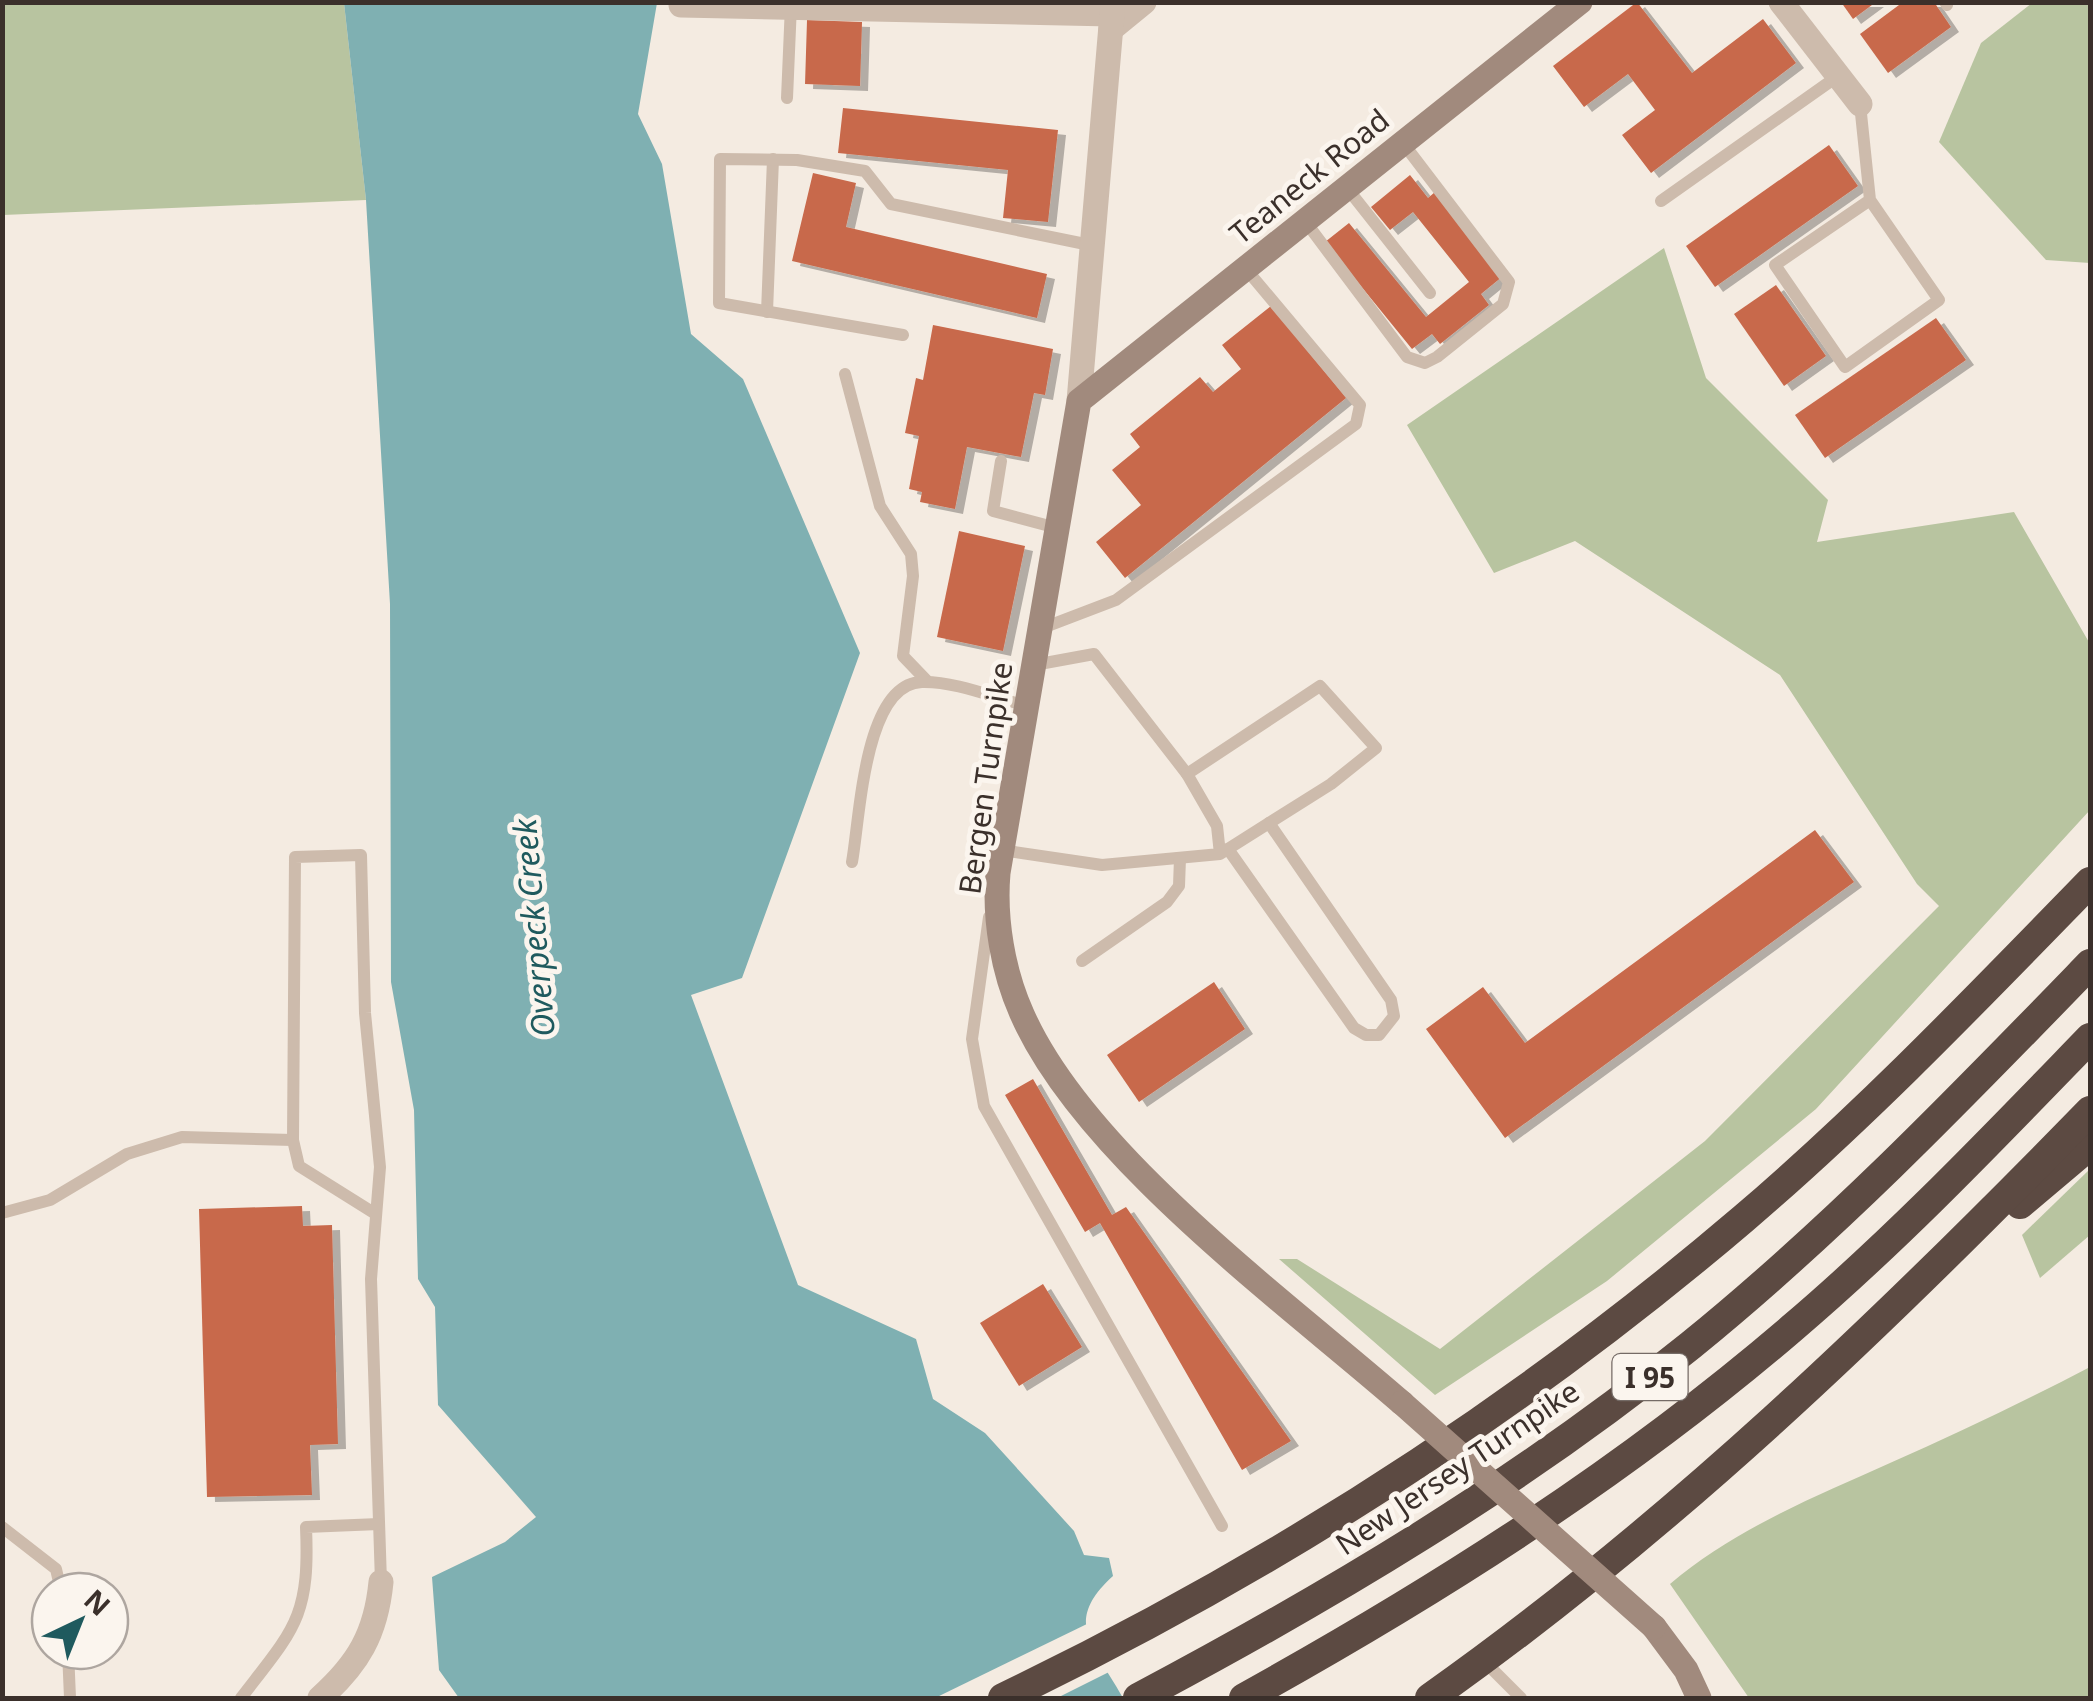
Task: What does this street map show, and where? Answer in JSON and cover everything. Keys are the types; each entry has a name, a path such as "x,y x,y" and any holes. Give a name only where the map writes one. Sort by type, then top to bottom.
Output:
{"highway":[{"path":"2041,933 2090,866"},
{"path":"1003,1698 1122,1640 1366,1499 1517,1397 1605,1331 1806,1164 2090,882"},
{"name":"New Jersey Turnpike","path":"1138,1698 1322,1598 1436,1528 1657,1372 1839,1215 2090,964"},
{"path":"1244,1698 1503,1545 1683,1416 1854,1272 2090,1038"},
{"path":"1430,1698 1704,1484 1941,1262 2090,1111"},
{"path":"1941,1262 2055,1179 2090,1145"}],"main road":[{"name":"Teaneck Road","path":"1078,401 1580,2"},
{"name":"Bergen Turnpike","path":"1078,401 1000,858 996,904 1010,980 1046,1058 1112,1145 1654,1627 1676,1654 1699,1698"}],"street":[{"path":"682,4 924,6 1112,15 1144,2"},
{"path":"1781,2 1860,104"},
{"name":"Bergen Turnpike","path":"1078,401 1112,15"},
{"path":"320,1698 358,1660 373,1633 381,1582"}],"lane":[{"path":"787,98 791,5"},
{"path":"1660,201 1838,76"},
{"path":"1860,104 1870,200 1938,300 1845,367 1775,265 1870,200"},
{"path":"1305,221 1406,357 1425,363 1437,357 1503,304 1509,282 1403,143"},
{"path":"903,334 718,304 720,159 773,160 865,171 891,204 1090,245"},
{"path":"767,312 773,160"},
{"path":"1346,188 1430,293"},
{"path":"1040,629 1116,600 1169,566 1358,419 1360,405 1246,269"},
{"path":"846,374 880,506 911,554 913,576 903,656 927,681"},
{"path":"1001,462 993,512 1057,528"},
{"path":"1034,665 1094,654 1188,774 1217,826 1224,852 1354,1028 1366,1036 1380,1035 1394,1016 1391,1000 1269,822"},
{"path":"852,862 876,723 897,690 927,681 1027,706"},
{"path":"1188,774 1320,686 1376,748 1224,852 1102,865 1000,858 972,1025 973,1056 984,1106 1222,1526"},
{"path":"374,1213 299,1166 293,1140 295,856 360,854 366,1013 380,1167 371,1279 381,1582"},
{"path":"1082,961 1167,902 1179,886 1180,858"},
{"path":"2,1213 50,1200 127,1154 182,1137 293,1140"},
{"path":"241,1698 293,1630 308,1582 306,1527 379,1524"},
{"path":"2,1527 56,1571"},
{"path":"1483,1660 1521,1698"},
{"path":"69,1671 70,1698"}],"green space":[{"path":"3,3 344,3 366,200 3,215"},
{"path":"2032,3 2090,3 2090,263 2046,260 1939,142 1981,43"},
{"path":"1664,248 1706,378 1828,500 1817,542 2014,512 2090,644 2090,810 1816,1109 1607,1281 1435,1395 1279,1259 1297,1259 1440,1349 1705,1141 1939,906 1917,884 1780,675 1575,541 1494,573 1407,425"},
{"path":"2090,1169 2090,1235 2040,1278 2022,1235"},
{"path":"2090,1367 2090,1698 1749,1698 1670,1584 1721,1547 1775,1516"}],"water":[{"name":"Overpeck Creek","path":"344,3 657,3 638,114 662,164 691,334 743,379 860,653 742,978 691,995 798,1285 916,1339 933,1399 985,1433 1074,1531 1084,1555 1109,1558 1113,1576 1097,1593 1086,1622 1094,1649 1123,1698 459,1698 439,1670 432,1577 505,1542 536,1517 438,1405 435,1307 418,1279 414,1110 391,982 390,604 366,200"}],"pier":[{"path":"1089,1623 1113,1670 1057,1698 935,1698"}],"building":[{"path":"1637,2 1692,73 1763,19 1796,63 1651,173 1622,135 1655,110 1628,74 1584,107 1553,66"},
{"path":"1841,2 1876,2 1853,19"},
{"path":"1903,2 1934,2 1951,27 1888,73 1860,34"},
{"path":"807,20 862,22 860,86 805,84"},
{"path":"843,108 1058,130 1048,222 1003,218 1008,170 838,153"},
{"path":"1829,145 1858,186 1715,287 1686,246"},
{"path":"813,173 856,183 846,227 1047,274 1037,318 792,261"},
{"path":"1410,175 1428,198 1435,192 1503,276 1481,294 1489,305 1440,344 1432,334 1412,349 1325,242 1349,223 1426,317 1469,282 1413,212 1390,230 1371,207"},
{"path":"1776,285 1826,356 1784,386 1734,314"},
{"path":"1271,306 1346,398 1125,578 1096,542 1141,505 1112,470 1140,447 1130,434 1200,377 1213,392 1241,369 1222,345"},
{"path":"1936,318 1966,360 1825,458 1795,415"},
{"path":"933,325 1053,349 1045,395 1034,393 1021,457 967,447 955,509 920,502 922,492 909,489 919,436 905,433 916,378 923,380"},
{"path":"959,531 1025,546 1003,651 937,637"},
{"path":"1815,830 1854,882 1505,1138 1426,1029 1483,987 1525,1043"},
{"path":"1214,982 1245,1029 1139,1102 1107,1055"},
{"path":"1033,1079 1112,1215 1126,1207 1291,1441 1242,1470 1100,1223 1085,1232 1005,1095"},
{"path":"302,1206 303,1226 332,1225 338,1444 310,1445 312,1495 207,1497 199,1209"},
{"path":"1043,1284 1082,1347 1019,1386 980,1323"}]}
